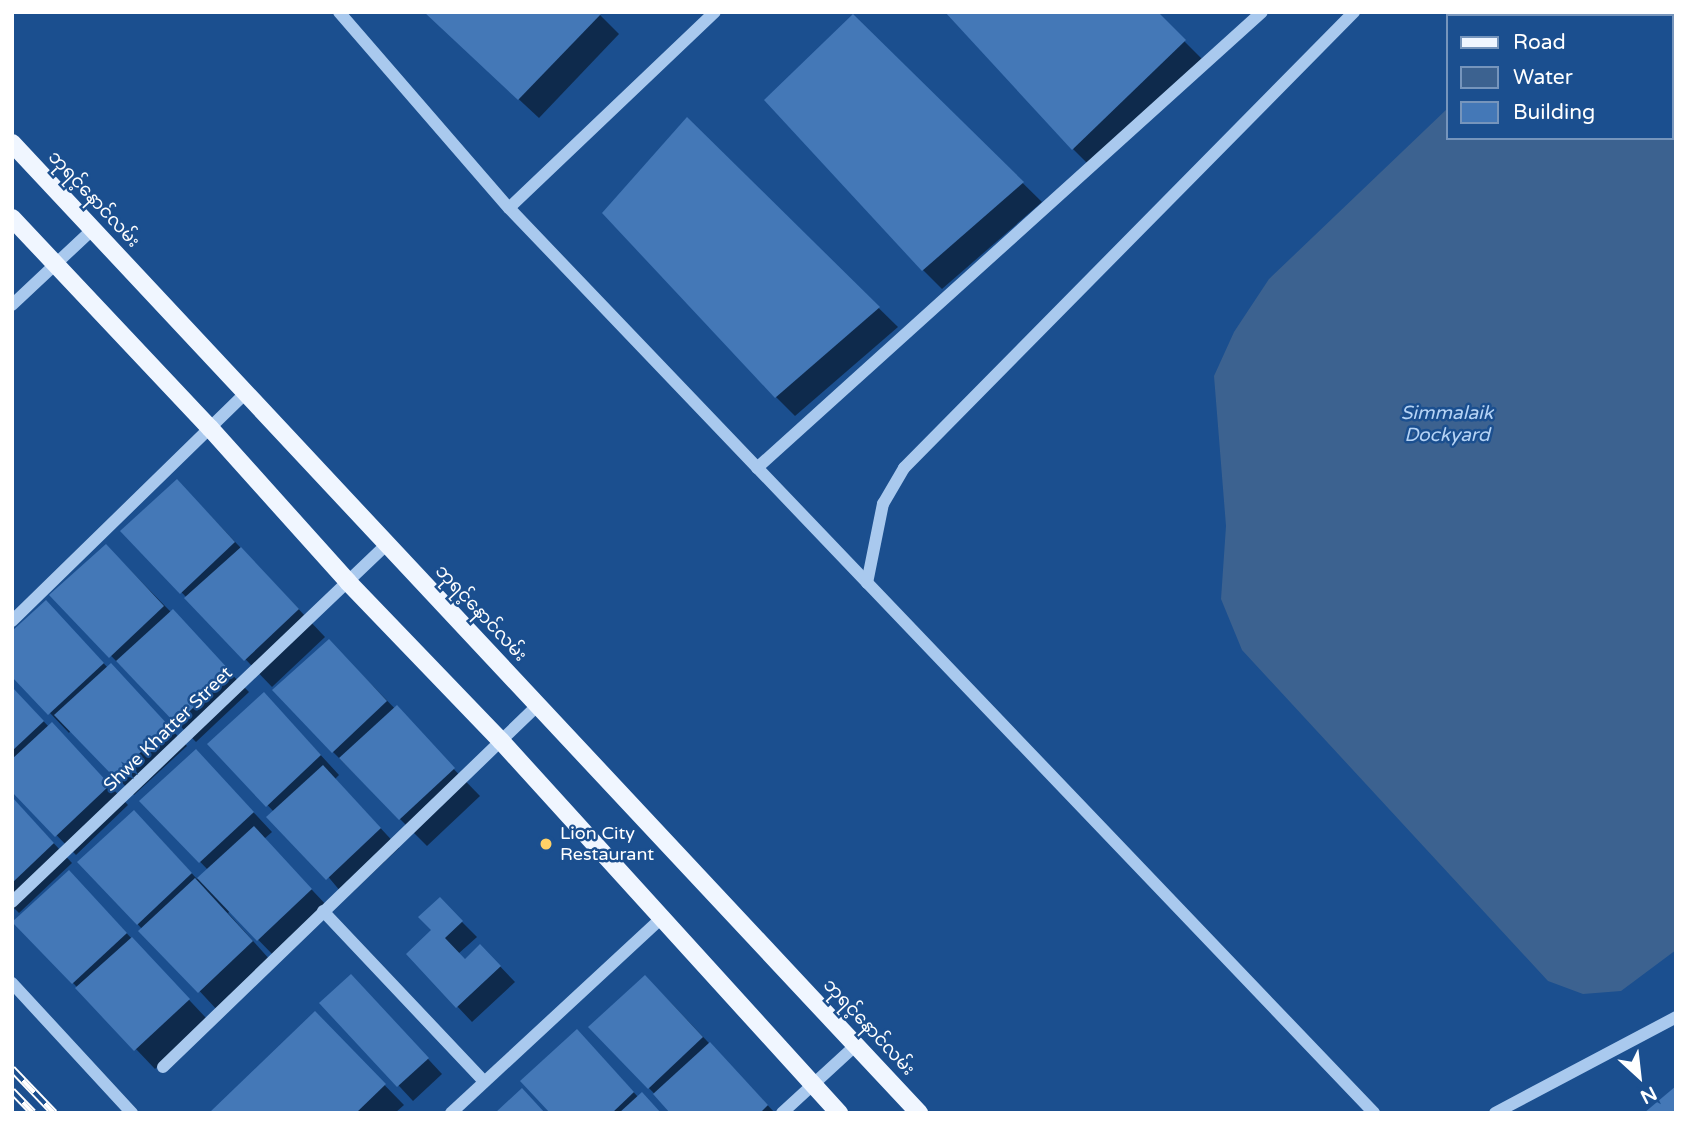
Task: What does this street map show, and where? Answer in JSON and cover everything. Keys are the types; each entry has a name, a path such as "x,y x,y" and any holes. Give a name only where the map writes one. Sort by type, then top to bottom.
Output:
{"main road":[{"name":"ဘုရင့်နောင်လမ်း","path":"12,143 919,1113"},
{"path":"12,218 210,428 348,582 501,741 839,1113"}],"street":[{"path":"339,12 509,208 1374,1113"},
{"path":"509,208 715,12"},
{"path":"867,583 883,504 904,468 1354,12"},
{"path":"757,467 1254,15"},
{"path":"12,305 93,229"},
{"path":"12,621 246,393"},
{"name":"Shwe Khatter Street","path":"12,902 387,544"},
{"path":"163,1066 538,705"},
{"path":"323,911 484,1081"},
{"path":"451,1113 663,917"},
{"path":"12,983 132,1113"},
{"path":"1495,1113 1676,1017"},
{"path":"782,1113 856,1045"}],"water":[{"name":"Simmalaik Dockyard","path":"1676,12 1676,950 1621,991 1583,994 1548,981 1242,650 1221,599 1226,526 1214,376 1234,332 1269,279 1446,110 1446,140 1674,140 1674,14 1548,14"}],"building":[{"path":"424,12 599,12 601,14 518,100"},
{"path":"945,12 1158,12 1186,40 1072,150"},
{"path":"853,14 1024,182 922,271 764,100"},
{"path":"687,117 880,307 775,398 602,213"},
{"path":"177,479 235,542 180,594 120,531"},
{"path":"106,544 164,606 109,658 49,595"},
{"path":"241,547 299,609 244,661 184,598"},
{"path":"46,600 104,663 48,715 12,677 12,631"},
{"path":"173,609 231,672 176,724 116,661"},
{"path":"329,639 387,701 332,753 272,690"},
{"path":"111,663 169,726 114,777 54,715"},
{"path":"12,687 44,721 12,751"},
{"path":"264,692 321,755 266,807 207,744"},
{"path":"397,705 455,768 399,820 339,758"},
{"path":"52,722 110,785 55,837 12,792 12,759"},
{"path":"196,749 254,812 199,863 139,801"},
{"path":"323,765 381,828 326,880 266,817"},
{"path":"12,797 54,843 12,883"},
{"path":"134,810 192,873 137,925 77,862"},
{"path":"254,826 312,889 257,941 197,878"},
{"path":"69,870 127,933 72,984 12,922"},
{"path":"195,878 253,941 198,993 138,931"},
{"path":"440,897 463,921 445,938 465,959 480,944 501,966 456,1008 406,954 431,930 418,917"},
{"path":"132,937 190,999 134,1051 75,988"},
{"path":"351,974 429,1058 397,1087 319,1003"},
{"path":"645,975 703,1037 648,1089 588,1027"},
{"path":"315,1011 386,1084 356,1113 209,1113"},
{"path":"577,1029 634,1092 612,1113 550,1113 520,1081"},
{"path":"710,1042 768,1105 760,1113 670,1113 653,1094"},
{"path":"1676,1086 1676,1113 1644,1113"},
{"path":"522,1088 545,1113 495,1113"},
{"path":"642,1092 661,1113 619,1113"}],"railway":[{"path":"12,1069 54,1113"},
{"path":"12,1091 33,1113"}],"place":[{"name":"Lion City Restaurant","path":"546,844"}]}
